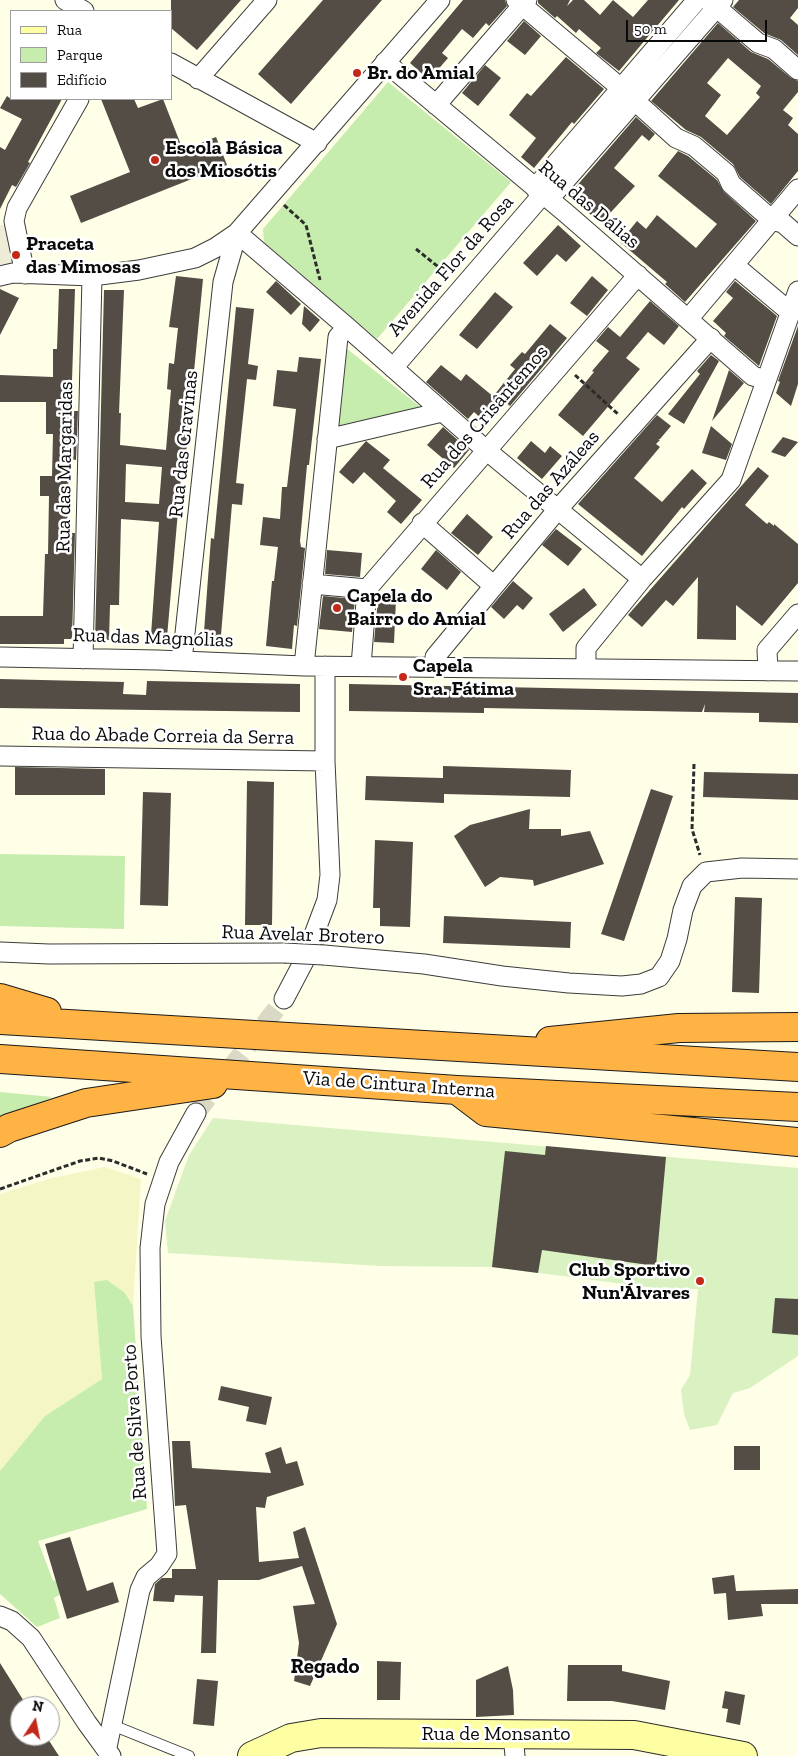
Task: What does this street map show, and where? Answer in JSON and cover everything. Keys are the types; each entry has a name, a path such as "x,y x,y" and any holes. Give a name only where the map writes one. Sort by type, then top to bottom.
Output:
{"highway":[{"path":"0,998 89,1024"},
{"name":"Via de Cintura Interna","path":"0,1020 798,1067"},
{"path":"484,1049 679,1028 798,1027"},
{"name":"Via de Cintura Interna","path":"0,1059 261,1075 457,1090 798,1107"},
{"path":"0,1133 9,1128 86,1103 261,1075"},
{"path":"457,1090 486,1112 798,1142"}],"street":[{"path":"65,0 82,10"},
{"path":"198,79 267,0"},
{"path":"0,276 13,273 92,276 167,265 195,258 237,233 440,0"},
{"name":"Avenida Flor da Rosa","path":"629,95 650,56 697,0"},
{"path":"436,105 522,2 676,138 694,146 726,173 731,184 772,220 783,223 798,236"},
{"path":"716,3 758,42 774,49 798,70"},
{"name":"Avenida Flor da Rosa","path":"400,374 606,121 629,95 664,69 716,3"},
{"path":"758,42 765,58 798,84"},
{"path":"650,56 664,69"},
{"name":"Rua das Dálias","path":"385,62 638,275 753,376 766,380"},
{"path":"172,64 316,143"},
{"path":"25,274 14,221 17,208 78,100"},
{"path":"688,318 798,189"},
{"path":"772,220 776,233 798,250"},
{"path":"237,233 347,326 486,450 642,579"},
{"name":"Rua das Cravinas","path":"182,661 223,282 237,233"},
{"path":"734,265 790,312"},
{"name":"Rua dos Crisântemos","path":"367,589 638,275"},
{"name":"Rua das Margaridas","path":"83,658 92,276"},
{"path":"586,668 586,648 642,579 731,480 798,291"},
{"path":"304,666 338,337 347,326"},
{"name":"Rua das Azáleas","path":"435,667 435,657 494,586 558,510 711,338"},
{"path":"327,439 442,412"},
{"path":"422,523 494,586"},
{"path":"312,584 367,589 361,666"},
{"path":"768,671 768,650 798,614"},
{"name":"Rua das Magnólias","path":"0,657 304,666 798,671"},
{"path":"284,999 304,961 327,900 330,875 325,761 325,666"},
{"name":"Rua do Abade Correia da Serra","path":"0,756 325,761"},
{"path":"706,872 742,868 798,869"},
{"name":"Rua Avelar Brotero","path":"0,952 50,954 324,954 424,964 502,976 602,985 641,984 659,977 670,961 683,910 692,886 706,872"},
{"name":"Rua de Silva Porto","path":"109,1752 112,1725 140,1590 146,1577 159,1566 167,1554 151,1336 150,1248 155,1204 169,1162 196,1113"},
{"path":"0,1616 12,1621 31,1638 87,1723 109,1752"},
{"name":"Rua de Monsanto","path":"252,1756 291,1738 321,1733 514,1745 634,1735 743,1756"}],"lane":[{"path":"112,1725 189,1756"}],"path":[{"path":"284,205 306,225 322,285"},
{"path":"416,249 446,273"},
{"path":"562,363 632,427"},
{"path":"694,764 692,830 706,872"},
{"path":"0,1189 80,1161 98,1158 113,1161 164,1179"}],"green space":[{"path":"388,82 511,182 377,339 264,242 263,229"},
{"path":"346,348 423,409 338,428"},
{"path":"0,854 125,856 124,929 0,926"},
{"path":"0,1092 52,1097 0,1125"},
{"name":"Club Sportivo Nun'Álvares","path":"213,1118 798,1168 798,1356 750,1388 733,1393 717,1425 690,1430 684,1414 681,1390 690,1375 698,1289 671,1290 492,1267 381,1266 168,1253 165,1221 189,1155"},
{"path":"105,1167 141,1179 133,1306 125,1293 94,1283 102,1379 45,1416 0,1471 0,1194 52,1178"},
{"path":"107,1280 125,1293 133,1306 147,1509 38,1541 53,1581 62,1579 67,1591 54,1598 60,1618 37,1627 0,1594 0,1471 45,1416 102,1379 94,1282"}],"shaded area":[{"name":"Praceta das Mimosas","path":"0,225 22,227 43,284 4,283 0,290"}],"building":[{"path":"171,0 241,0 197,50 172,29"},
{"path":"323,0 382,0 291,104 258,74"},
{"path":"463,0 505,0 507,6 489,26 486,23 473,38 462,29 442,53 448,58 429,80 410,63"},
{"path":"538,0 570,0 567,6 573,0 584,0 600,15 613,0 633,17 648,0 679,0 619,71 596,53 601,48 579,29 576,33 557,16 555,18 538,3"},
{"path":"739,0 798,0 798,8 790,18 798,25 798,55 781,40 764,33 733,7"},
{"path":"524,21 541,36 525,55 507,41"},
{"path":"718,23 751,52 768,59 791,78 798,81 798,92 783,110 793,118 788,125 798,134 798,171 771,204 740,177 733,164 701,137 686,130 651,101","holes":["728,58 761,86 756,93 760,97 727,135 705,116 721,95 707,83"]},
{"path":"566,57 604,89 574,124 572,122 534,168 521,157 536,138 509,115 527,93 531,96"},
{"path":"485,65 501,78 478,106 462,93"},
{"path":"7,96 10,100 61,100 28,162 30,163 16,187 12,185 0,209 0,147 5,150 22,119 0,108"},
{"path":"101,100 134,100 138,108 163,100 183,150 216,137 227,165 81,223 70,196 130,172"},
{"path":"636,117 655,134 649,141 642,135 614,168 635,186 601,223 568,196"},
{"path":"678,151 688,156 717,180 724,192 756,221 685,302 665,284 667,282 620,242 637,221 646,229 657,215 696,248 717,224 658,176"},
{"path":"558,225 581,246 566,262 557,254 537,276 523,263"},
{"path":"176,276 203,279 186,454 183,454 167,637 151,635 159,522 121,519 119,605 110,605 109,640 95,640 104,290 124,290 119,413 121,413 120,445 166,450 171,390 167,389 169,363 174,364 178,328 169,327","holes":["126,464 162,467 159,504 125,502"]},
{"path":"592,276 608,290 587,316 570,303"},
{"path":"276,281 301,304 291,315 266,292"},
{"path":"735,281 777,316 759,366 724,336 726,333 713,321 733,298 726,292"},
{"path":"0,289 19,298 0,335"},
{"path":"59,289 75,289 71,411 78,411 76,460 69,459 67,533 75,533 72,639 64,639 64,644 0,644 0,616 43,616 45,554 48,554 49,496 40,496 40,476 52,476 53,434 46,434 46,402 0,402 0,375 53,377 53,349 57,349"},
{"path":"495,292 513,307 477,349 459,335"},
{"path":"650,301 679,326 664,345 648,332 626,358 640,369 583,436 558,415 609,351 596,341 608,327 620,337"},
{"path":"304,306 320,320 310,332 302,324"},
{"path":"236,307 254,309 248,364 258,366 256,380 247,379 236,483 244,484 242,505 232,504 220,647 203,645 211,538 214,539"},
{"path":"550,324 567,338 510,406 495,394 515,369 510,365 522,352 525,354"},
{"path":"798,326 798,384 791,406 776,393 780,382 778,381"},
{"path":"711,355 719,361 684,424 668,414 700,374 697,371"},
{"path":"299,357 321,359 309,465 307,465 300,541 301,547 305,548 297,626 294,625 292,649 266,646 272,581 274,581 278,547 260,545 263,517 280,519 282,487 287,487 296,409 273,406 277,370 297,372"},
{"path":"441,365 461,381 466,374 500,402 484,421 474,412 468,419 426,382"},
{"path":"729,370 744,383 712,421"},
{"path":"657,415 671,426 658,439 660,440 656,444 660,447 634,478 662,502 692,469 707,483 684,509 682,507 642,556 578,504"},
{"path":"711,426 732,444 726,460 702,453"},
{"path":"443,427 469,450 454,468 427,445"},
{"path":"783,437 798,442 785,457 771,452"},
{"path":"366,441 390,460 383,468 422,500 401,524 387,512 396,501 364,472 353,484 339,472"},
{"path":"531,441 545,453 550,446 562,456 542,479 517,458"},
{"path":"758,467 769,476 745,505 767,524 769,522 774,526 774,524 798,544 798,583 762,626 736,605 736,640 697,639 698,577 673,606 666,600 642,627 628,615"},
{"path":"467,514 493,537 478,555 451,533"},
{"path":"556,529 582,549 568,566 542,545"},
{"path":"327,550 362,553 360,577 325,574"},
{"path":"436,550 461,572 447,590 421,569"},
{"path":"513,581 533,598 523,610 517,605 504,619 491,607"},
{"path":"584,588 597,605 563,632 549,614"},
{"name":"Capela do Bairro do Amial","path":"323,596 355,599 352,632 319,629"},
{"path":"378,598 396,599 394,643 374,642"},
{"path":"0,679 124,682 123,694 146,695 147,681 300,684 300,712 0,708"},
{"path":"349,684 798,693 798,723 759,722 759,713 704,712 705,704 702,712 484,708 484,713 349,711"},
{"path":"443,766 571,770 570,797 444,794 444,803 365,800 366,776 443,778"},
{"path":"15,767 105,769 105,795 15,795"},
{"path":"704,772 798,774 798,800 703,797"},
{"path":"247,781 274,782 272,925 245,925"},
{"path":"651,789 673,796 624,941 601,934"},
{"path":"143,792 171,793 168,906 140,905"},
{"path":"530,809 529,829 561,829 561,836 590,831 604,864 534,886 533,880 500,877 485,887 454,836 470,825"},
{"path":"375,840 413,842 410,927 380,926 380,908 373,908"},
{"path":"735,897 762,898 759,993 732,992"},
{"path":"444,916 571,922 570,948 443,943"},
{"path":"546,1146 666,1157 656,1266 542,1250 538,1273 492,1267 505,1151 545,1155"},
{"path":"775,1298 798,1299 798,1335 772,1333"},
{"path":"221,1386 272,1397 266,1425 246,1421 249,1407 218,1400"},
{"path":"172,1441 190,1441 192,1468 271,1473 265,1453 281,1447 286,1464 297,1461 304,1485 267,1497 265,1508 256,1507 259,1562 299,1558 293,1532 305,1527 337,1624 310,1686 294,1681 299,1643 293,1606 315,1604 302,1566 259,1580 218,1580 216,1653 201,1653 203,1596 175,1595 174,1602 153,1601 155,1584 162,1578 172,1578 172,1569 196,1569 186,1505 175,1506"},
{"path":"734,1446 760,1446 760,1470 734,1470"},
{"path":"70,1537 87,1591 113,1582 119,1602 67,1619 45,1544"},
{"path":"734,1575 736,1591 798,1589 798,1604 761,1604 763,1616 728,1620 726,1593 714,1594 712,1578"},
{"path":"377,1661 401,1662 400,1700 377,1700"},
{"path":"0,1663 21,1696 10,1696 10,1746 52,1746 59,1756 0,1756"},
{"path":"568,1665 622,1665 622,1671 670,1681 665,1710 612,1701 567,1701"},
{"path":"508,1666 513,1690 514,1715 476,1717 476,1680"},
{"path":"197,1679 218,1681 214,1726 193,1724"},
{"path":"725,1691 745,1695 740,1725 726,1722 728,1709 722,1708"}],"tunnel":[{"path":"196,1113 284,999"}],"place":[{"name":"Br. do Amial","path":"357,73"},
{"name":"Escola Básica dos Miosótis","path":"155,160"},
{"name":"Praceta das Mimosas","path":"16,255"},
{"name":"Capela do Bairro do Amial","path":"337,608"},
{"name":"Capela Sra. Fátima","path":"403,677"},
{"name":"Club Sportivo Nun'Álvares","path":"700,1281"}],"district":[{"name":"Regado","path":"325,1667"}]}
